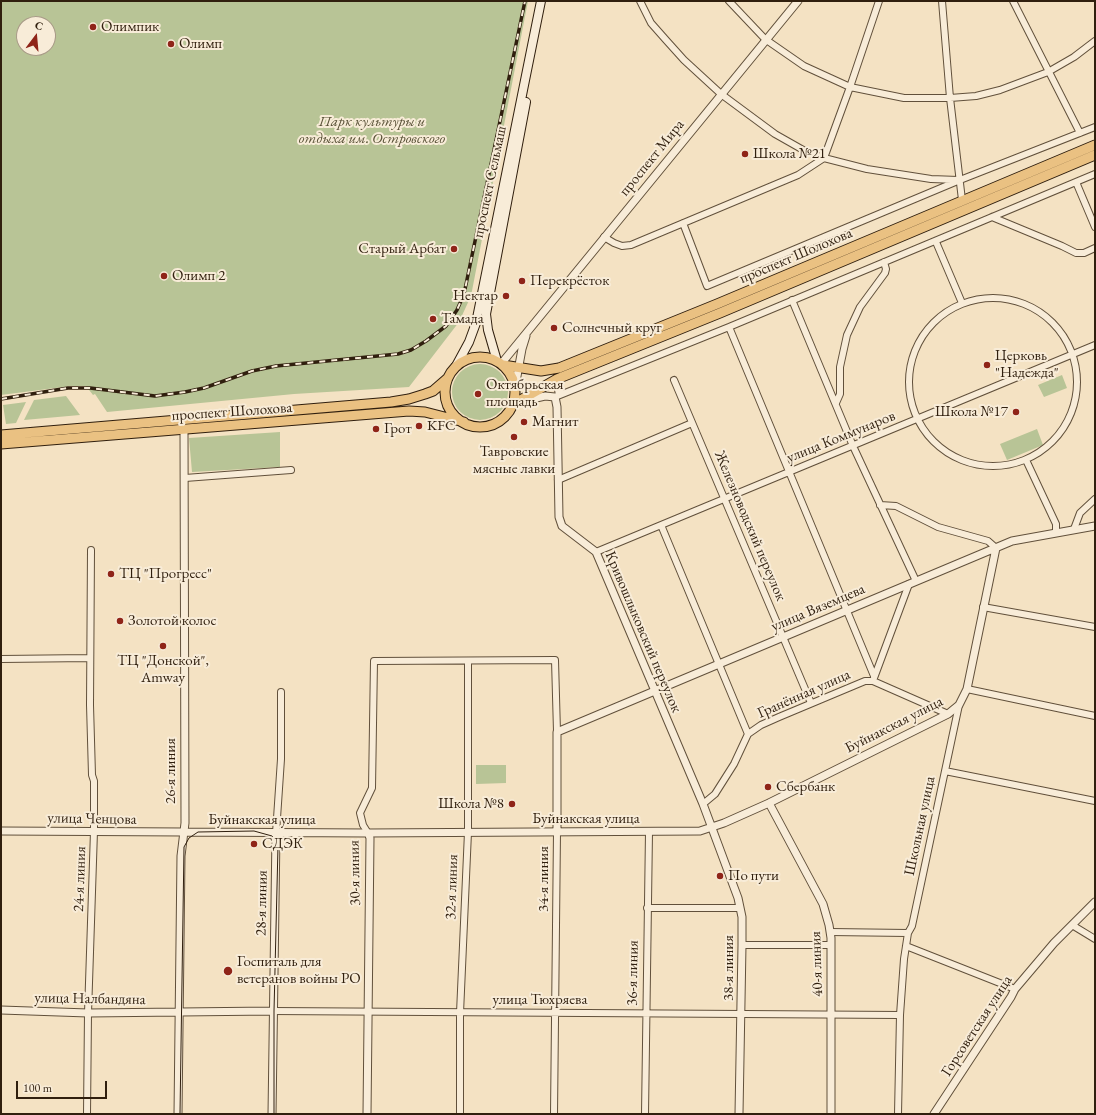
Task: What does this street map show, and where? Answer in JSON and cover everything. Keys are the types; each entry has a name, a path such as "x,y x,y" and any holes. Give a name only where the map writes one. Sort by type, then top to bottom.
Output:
{"main road":[{"name":"проспект Сельмаш","path":"456,366 470,342 476,323 541,1"},
{"name":"проспект Сельмаш","path":"500,363 486,321 486,310 547,1"},
{"name":"проспект Шолохова","path":"500,363 517,368 541,372 559,368 717,304 1095,145"},
{"name":"проспект Шолохова","path":"516,403 556,379 720,313 1095,155"},
{"path":"477,357 485,357 500,363 509,372 515,387 516,403 502,419 490,425 474,426 464,422 452,413 447,402 445,387 448,378 456,366 466,360 477,357"},
{"name":"проспект Шолохова","path":"1,436 391,402 409,399 433,391 448,378"},
{"name":"проспект Шолохова","path":"1,444 409,411 425,412 464,422"}],"street":[{"path":"640,1 651,22 666,40 684,60 721,94 775,134 805,151 824,158 897,174 931,179 960,180"},
{"path":"729,1 766,39 789,58 821,76 850,87 904,98 950,98 976,96 1000,90 1048,72 1074,58 1095,41"},
{"name":"проспект Мира","path":"500,363 528,332 798,1"},
{"path":"604,237 614,244 622,246 631,245 798,174 824,158 879,1"},
{"path":"942,1 950,98 962,200"},
{"path":"1013,1 1080,133"},
{"path":"683,223 707,286 960,180 1095,127"},
{"path":"516,403 545,396 557,396 730,327 884,262 936,242 1095,174"},
{"path":"1076,182 1095,227"},
{"path":"992,217 1076,253 1084,253 1095,248"},
{"path":"936,242 962,303"},
{"path":"836,403 840,394 840,367 847,336 860,307 885,273 886,269 884,262"},
{"path":"994,297 1014,300 1028,305 1043,314 1057,326 1066,339 1073,355 1077,369 1078,389 1074,407 1065,426 1053,442 1026,460 999,466 981,465 965,461 950,454 937,444 925,430 913,407 909,387 912,358 918,344 927,330 939,317 962,303 994,297"},
{"path":"792,300 853,446 916,581"},
{"path":"730,327 873,679"},
{"name":"проспект Мира","path":"515,387 517,368 528,332"},
{"name":"улица Коммунаров","path":"596,552 1095,345"},
{"path":"556,379 557,396"},
{"name":"Железноводский переулок","path":"674,380 811,703"},
{"name":"Кривошлыковский переулок","path":"557,396 559,516 562,526 596,552 703,804 711,827"},
{"path":"558,480 692,422"},
{"name":"26-я линия","path":"178,1114 182,833 184,823 184,429"},
{"path":"1026,460 1056,524 1056,533"},
{"path":"185,478 291,470"},
{"path":"1074,529 1080,513 1095,499"},
{"path":"880,505 896,506 938,527 988,541 996,548"},
{"path":"661,525 748,734"},
{"name":"улица Вяземцева","path":"556,732 655,692 719,663 1012,541 1095,526"},
{"name":"Школьная улица","path":"898,1114 900,1015 908,933 912,926 959,705 967,690 996,548"},
{"name":"24-я линия","path":"87,1114 88,1013 94,832 90,658 91,550"},
{"path":"873,679 908,584"},
{"path":"983,607 1095,627"},
{"path":"1,659 90,658"},
{"name":"34-я линия","path":"468,661 555,660 557,832 554,1114"},
{"name":"30-я линия","path":"367,1114 370,842 360,813 372,788 374,661 468,661"},
{"name":"32-я линия","path":"460,1114 460,1013 468,832 468,661"},
{"name":"Гранённая улица","path":"703,804 715,794 748,734 761,725 865,681 873,679 948,714"},
{"path":"967,690 1095,716"},
{"name":"28-я линия","path":"272,1114 272,1011 276,833 281,759 281,692"},
{"name":"Буйнакская улица","path":"182,833 700,831 724,823 769,802 948,714 959,705"},
{"path":"945,771 1095,801"},
{"name":"40-я линия","path":"769,802 822,904 830,932 832,1015 831,1114"},
{"name":"38-я линия","path":"711,827 740,908 742,946 742,1014 739,1114"},
{"name":"улица Ченцова","path":"1,831 182,833"},
{"name":"36-я линия","path":"646,1114 645,1012 648,832"},
{"name":"Горсоветская улица","path":"934,1114 1011,998 1014,988 1095,902"},
{"path":"647,908 740,908"},
{"path":"1072,925 1095,939"},
{"path":"830,932 908,933"},
{"path":"742,946 831,945"},
{"path":"906,946 1014,988"},
{"name":"улица Налбандяна","path":"1,1010 88,1013 180,1013"},
{"name":"улица Тюхряева","path":"180,1013 368,1011 460,1013 645,1012 900,1015"}],"green space":[{"name":"Парк культуры и отдыха им. Островского","path":"1,1 528,1 471,296 459,322 409,387 294,394 107,412 95,394 93,395 86,386 71,386 1,395"},
{"path":"474,364 486,364 496,368 504,376 508,386 508,398 504,408 496,416 486,420 474,420 464,416 456,408 452,398 452,386 456,376 464,368"},
{"path":"1062,375 1067,388 1044,397 1038,385"},
{"path":"66,396 80,415 24,420 34,400"},
{"path":"26,402 16,423 6,424 3,405"},
{"path":"1037,429 1043,445 1007,460 1000,444"},
{"path":"280,432 280,467 192,472 189,438"},
{"path":"476,765 506,765 506,783 476,784"}],"tram line":[{"path":"180,1114 184,847 189,838 198,832 254,831 272,836 276,840 278,846 274,1011 274,1114"}],"railway":[{"path":"1,399 68,388 90,388 155,396 185,392 204,388 252,371 276,366 398,354 411,350 446,326 457,310 464,294 525,1"}],"place":[{"name":"Олимпик","path":"93,27"},
{"name":"Олимп","path":"171,44"},
{"name":"Школа №21","path":"745,154"},
{"name":"Старый Арбат","path":"454,249"},
{"name":"Олимп 2","path":"164,276"},
{"name":"Перекрёсток","path":"522,281"},
{"name":"Нектар","path":"506,296"},
{"name":"Тамада","path":"433,319"},
{"name":"Солнечный круг","path":"554,328"},
{"name":"Церковь \"Надежда\"","path":"987,365"},
{"name":"Октябрьская площадь","path":"478,394"},
{"name":"Школа №17","path":"1016,412"},
{"name":"Магнит","path":"524,422"},
{"name":"KFC","path":"419,426"},
{"name":"Грот","path":"376,429"},
{"name":"Тавровские мясные лавки","path":"514,437"},
{"name":"ТЦ \"Прогресс\"","path":"111,574"},
{"name":"Золотой колос","path":"120,621"},
{"name":"ТЦ \"Донской\", Amway","path":"163,646"},
{"name":"Сбербанк","path":"768,787"},
{"name":"Школа №8","path":"512,804"},
{"name":"СДЭК","path":"254,844"},
{"name":"По пути","path":"720,876"},
{"name":"Госпиталь для ветеранов войны РО","path":"228,971"}]}
